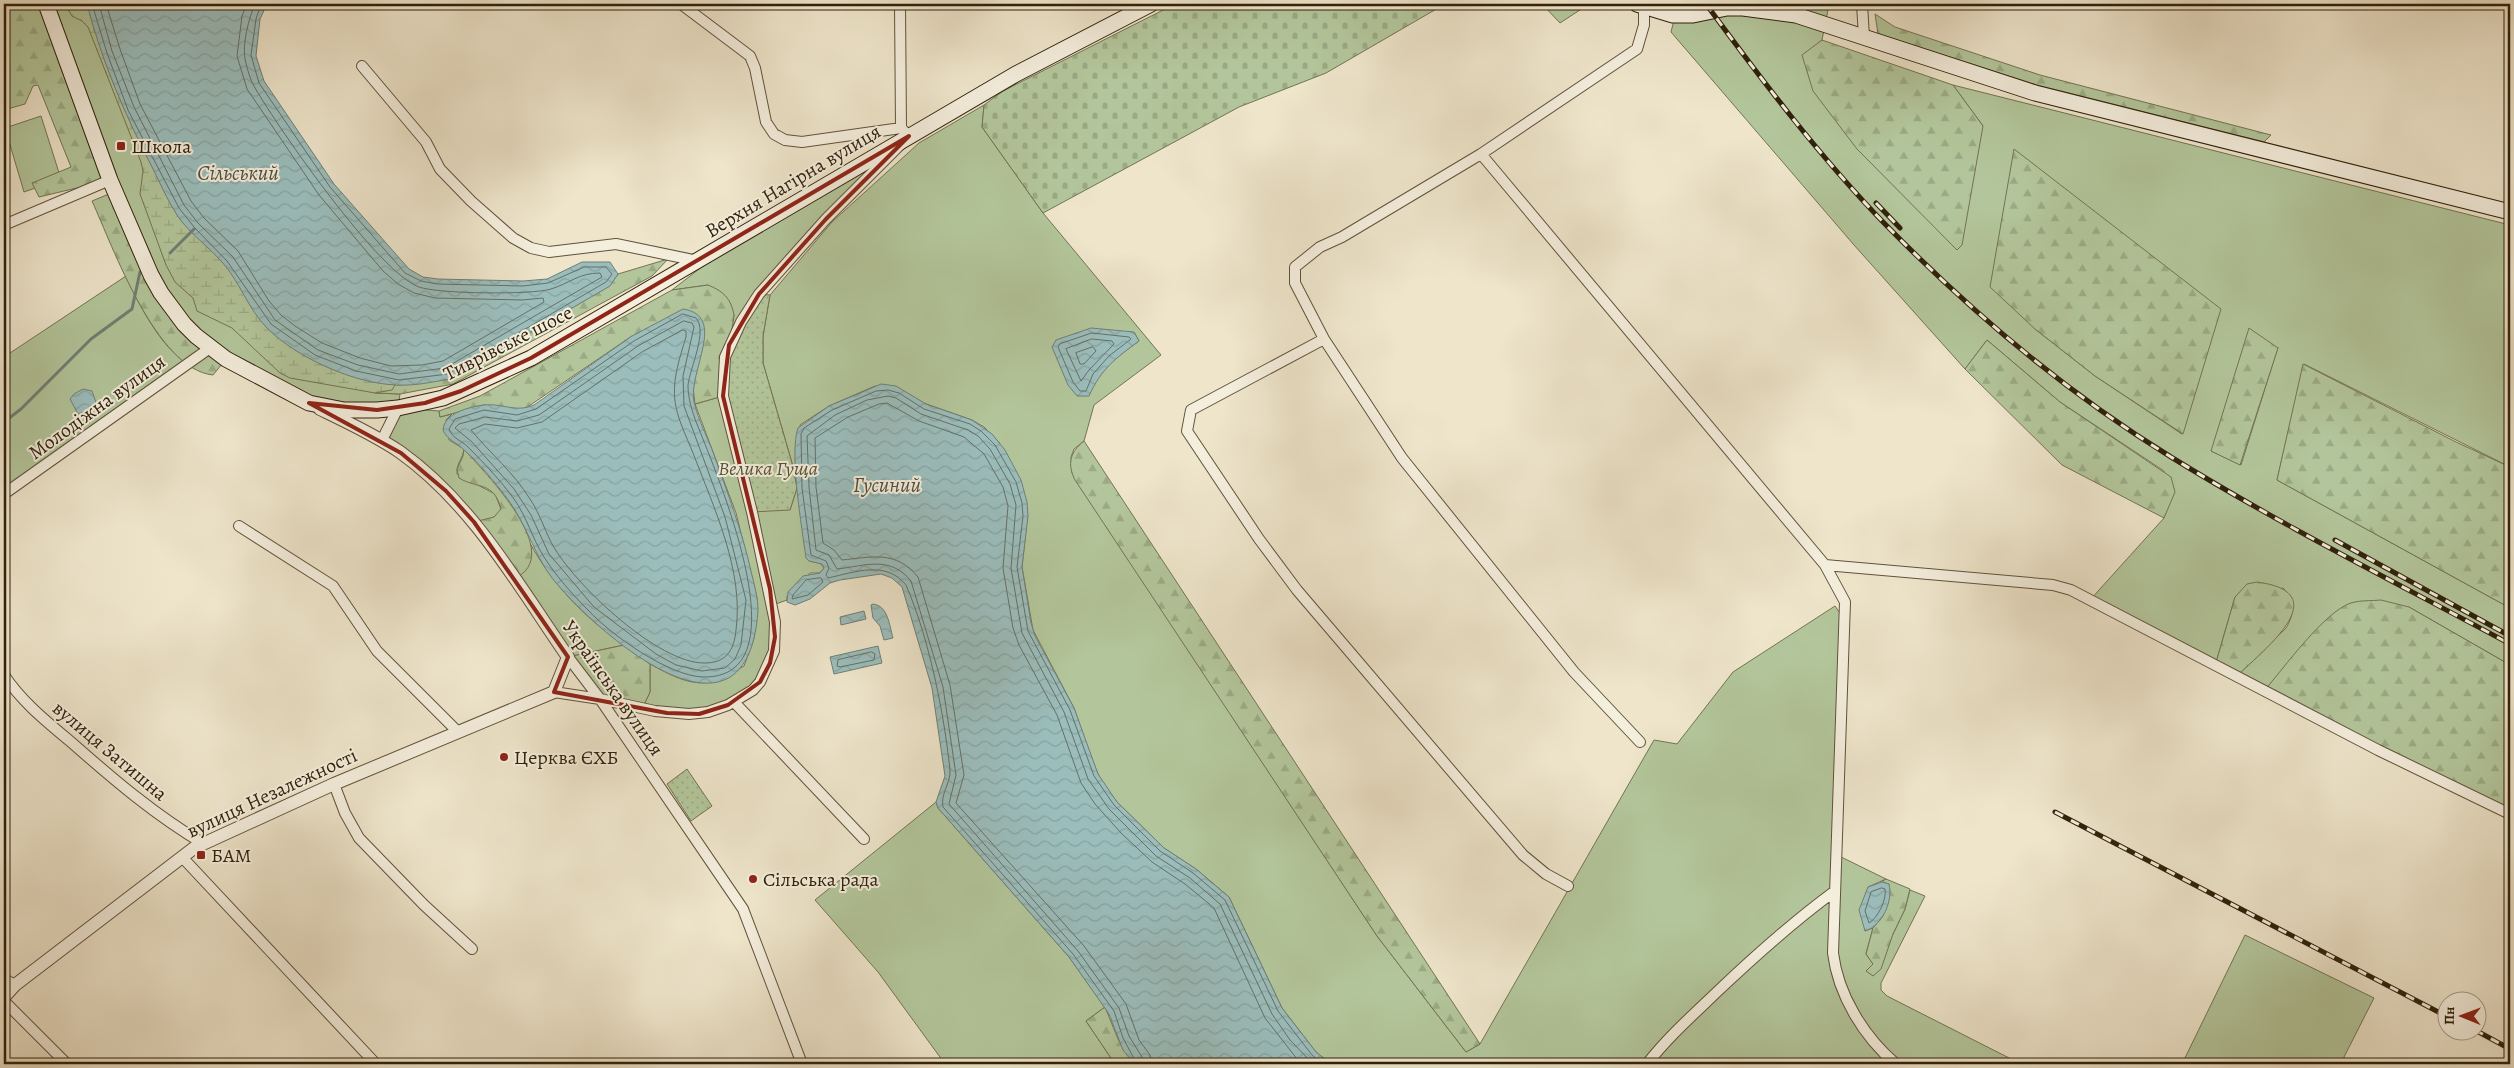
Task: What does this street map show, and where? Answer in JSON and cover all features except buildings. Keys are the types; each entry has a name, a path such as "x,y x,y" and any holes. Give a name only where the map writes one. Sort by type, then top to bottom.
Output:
{"main road":[{"name":"Тиврівське шосе","path":"46,4 110,180 161,293 184,324 210,348 226,359 309,403 344,410 398,408 443,398 531,358 698,261"},
{"name":"Верхня Нагірна вулиця","path":"698,261 905,132 1151,4"},
{"path":"1640,5 1684,16 1727,8 1767,10 1796,15 2035,93 2510,212"}],"street":[{"path":"681,4 750,56 755,68 766,122 774,134 785,140 802,142 905,132"},
{"name":"Верхня Нагірна вулиця","path":"900,4 905,132"},
{"path":"1862,4 1864,37"},
{"path":"1640,5 1644,26 1637,49 1480,154 1342,237 1320,247 1295,267 1295,284 1324,339 1402,458 1574,672 1640,742"},
{"path":"362,66 426,142 440,169 470,201 513,238 531,248 549,252 616,244 698,261"},
{"path":"568,657 554,692 600,699 655,712 689,714 718,709 753,690 766,673 774,651 775,622 754,522 723,396 725,357 741,322 758,294 905,132"},
{"path":"1480,154 1825,564 1845,602 1833,953 1839,980 1848,1001 1869,1035 1883,1053 1896,1064"},
{"path":"4,225 110,180"},
{"path":"1324,339 1191,410 1187,431 1259,539 1308,604 1523,855 1546,874 1568,886"},
{"name":"Молодіжна вулиця","path":"4,494 210,348"},
{"name":"Українська вулиця","path":"309,403 382,440 416,465 462,509 600,699 743,909 802,1064"},
{"path":"382,440 398,408"},
{"path":"239,526 333,586 377,651 457,731"},
{"path":"1825,564 2053,586 2071,590 2378,750 2510,814"},
{"name":"вулиця Затишна","path":"4,675 20,697 110,777 165,820 204,844"},
{"name":"вулиця Незалежності","path":"4,999 10,982 182,857 204,844 334,784 554,692"},
{"path":"734,702 864,839"},
{"path":"334,784 345,814 360,838 424,905 472,948"},
{"path":"182,857 376,1064"},
{"path":"1647,1064 1665,1041 1735,975 1797,920 1835,891"},
{"path":"4,999 67,1064"}],"highlighted area":[{"path":"909,136 826,219 759,294 729,345 723,396 770,589 775,637 770,663 760,682 728,705 699,714 667,713 554,692 568,657 474,522 446,491 401,453 309,403 377,410 425,403 461,391 531,358"}],"green space":[{"path":"4,4 46,4 110,180 39,197 32,183 71,167 38,85 33,86 25,104 4,110"},
{"path":"46,4 87,4 375,393 400,394 398,408 439,411 440,417 452,414 446,420 449,440 464,449 457,474 495,494 501,509 499,513 490,519 474,522 382,440 398,409 331,408 226,359 161,293"},
{"path":"65,4 101,4 395,385 392,390 375,393 290,378 280,373 232,328 197,311 193,298 175,282 166,265 140,194 143,171 141,162 88,27 82,21 72,16"},
{"path":"1175,4 1445,4 1326,73 1239,107 1043,213 982,127 984,105 1003,91"},
{"path":"1542,4 1589,4 1560,23"},
{"path":"1663,4 1829,5 1822,40 1803,57 1983,126 1953,85 2510,225 2510,467 2304,364 2277,480 2510,608 2510,665 2409,607 2325,621 2264,691 2236,677 2289,623 2292,602 2283,588 2235,597 2215,666 2090,600 2164,518 2164,471 2060,402 1987,340 1965,369 1854,245 1671,32 1677,8","holes":["2035,329 2182,434 2095,376","2278,347 2241,465 2211,451"]},
{"path":"1875,14 1895,27 2040,75 2271,135 2264,142 2037,85 1878,34"},
{"path":"1822,40 1953,85 1983,126 1962,245 1957,250 1857,149 1813,91 1802,55"},
{"path":"984,105 982,127 1043,213 1161,355 1094,405 1084,441 1074,449 1071,457 1072,473 1377,936 1466,1052 1480,1044 1654,740 1677,744 1733,672 1835,606 1844,619 1837,855 1886,879 1868,887 1865,931 1873,928 1866,954 1873,964 1873,976 1905,909 1910,890 1925,896 1881,983 1881,990 1887,996 2021,1064 1331,1064 1316,1052 1282,1008 1229,897 1196,869 1164,848 1117,802 1102,782 1074,708 1033,630 1022,567 1026,529 999,442 984,427 972,420 875,386 829,406 800,425 809,561 820,563 824,568 820,573 810,573 787,596 787,600 773,605 775,637 760,682 718,709 642,709 650,692 650,664 688,681 704,683 712,681 744,666 754,638 757,598 736,513 695,404 723,396 790,510 797,488 792,463 763,363 763,336 770,295 832,222 919,143","holes":["1134,332 1139,341 1113,360 1097,378"]},
{"path":"41,116 61,179 24,192 5,128"},
{"path":"2014,149 2221,309 2183,434 2095,376 2035,329 1990,287"},
{"path":"863,172 866,175 759,294 729,345 734,315 708,285 672,290 703,266"},
{"path":"116,191 161,293 226,359 213,375 192,368 173,352 155,329 124,275 92,201"},
{"path":"668,259 652,276 453,384 400,394 375,393 379,383 399,385 450,379 609,286 618,274"},
{"path":"126,276 137,300 160,337 178,357 188,364 4,494 4,357"},
{"path":"708,285 726,296 731,304 734,315 723,396 695,404 693,387 696,368 632,336 526,408 517,410 484,405 440,417 439,411 480,396 672,290"},
{"name":"Велика Гуща","path":"759,294 770,295 763,336 763,363 792,463 797,488 790,510 752,512 723,396 723,369"},
{"path":"2249,328 2278,348 2240,465 2211,451"},
{"path":"1987,340 2060,402 2171,477 2175,492 2164,518 2062,465 1965,369"},
{"path":"2303,364 2456,442 2510,467 2510,608 2277,480"},
{"path":"1084,441 1480,1044 1466,1052 1377,936 1075,480 1071,469 1071,459 1076,449"},
{"path":"464,449 503,494 517,514 527,534 532,552 528,568 513,579 474,522 494,517 501,509 498,500 489,490 459,478 457,469"},
{"path":"530,543 559,586 583,612 624,645 568,657 513,579 523,572 529,564 531,554"},
{"path":"2257,582 2281,588 2292,598 2293,610 2287,624 2276,638 2236,677 2215,666 2235,597 2247,584"},
{"path":"2381,600 2409,607 2510,665 2510,814 2264,691 2305,642 2329,617 2351,603"},
{"path":"624,645 650,664 650,692 642,709 600,699 568,657"},
{"path":"687,769 712,806 691,821 667,784"},
{"path":"936,802 938,808 1069,957 1105,1007 1086,1021 1115,1064 945,1064 878,972 815,900"},
{"path":"1886,879 1910,889 1905,909 1893,934 1881,969 1873,976 1866,971 1873,964 1866,954 1873,928 1883,916 1889,884 1882,882"},
{"path":"2245,935 2374,998 2344,1057 2347,1064 2182,1064"},
{"path":"1105,1007 1118,1039 1134,1064 1115,1064 1086,1021"}],"water":[{"name":"Сільський","path":"87,4 267,4 260,19 256,56 264,81 334,184 409,269 423,277 523,281 547,279 582,262 610,262 618,274 610,286 450,379 410,385 381,383 345,374 310,359 279,339 260,321 228,270 182,222 174,210 133,129 115,88"},
{"path":"683,309 696,314 703,322 705,333 696,375 694,402 739,527 755,586 758,606 748,656 728,678 700,683 668,673 634,654 602,629 574,602 545,568 519,517 506,497 469,454 449,439 443,430 444,424 452,415 471,407 491,405 521,408 534,405 632,336"},
{"path":"1091,328 1134,332 1139,341 1104,371 1089,396 1077,396 1068,385 1052,347 1056,340"},
{"name":"Гусиний","path":"881,384 896,386 926,404 972,420 992,434 1005,450 1021,480 1027,502 1028,516 1022,567 1031,623 1035,636 1074,708 1098,774 1117,802 1164,848 1196,869 1229,897 1282,1008 1316,1052 1331,1064 1134,1064 1123,1050 1109,1014 1069,957 938,808 936,802 945,776 932,688 902,587 892,578 881,574 840,580 830,583 810,599 795,605 787,602 788,592 803,576 820,573 824,568 822,564 809,561 806,558 796,472 795,455 798,428 829,406"},
{"path":"83,389 92,391 98,408 78,414 70,399 74,394"},
{"path":"871,605 878,605 885,612 893,638 884,640 880,626 873,618"},
{"path":"864,611 866,619 841,625 840,617"},
{"path":"878,646 882,663 834,674 830,657"},
{"path":"1882,882 1889,884 1888,905 1877,924 1865,931 1859,910 1868,887"}],"waterway":[{"path":"170,253 194,229"},
{"path":"4,422 21,409 91,339 132,309 140,272"}],"railway":[{"path":"1706,4 1791,116 1836,171 1884,223 1950,288 2057,378 2132,432 2213,482 2297,530 2510,644"},
{"path":"1876,203 1900,228"},
{"path":"2335,540 2510,636"},
{"path":"2055,812 2436,1011"},
{"path":"2486,1036 2510,1049"}],"place":[{"name":"Школа","path":"121,146"},
{"name":"Церква ЄХБ","path":"504,757"},
{"name":"БАМ","path":"201,855"},
{"name":"Сільська рада","path":"753,879"}]}
